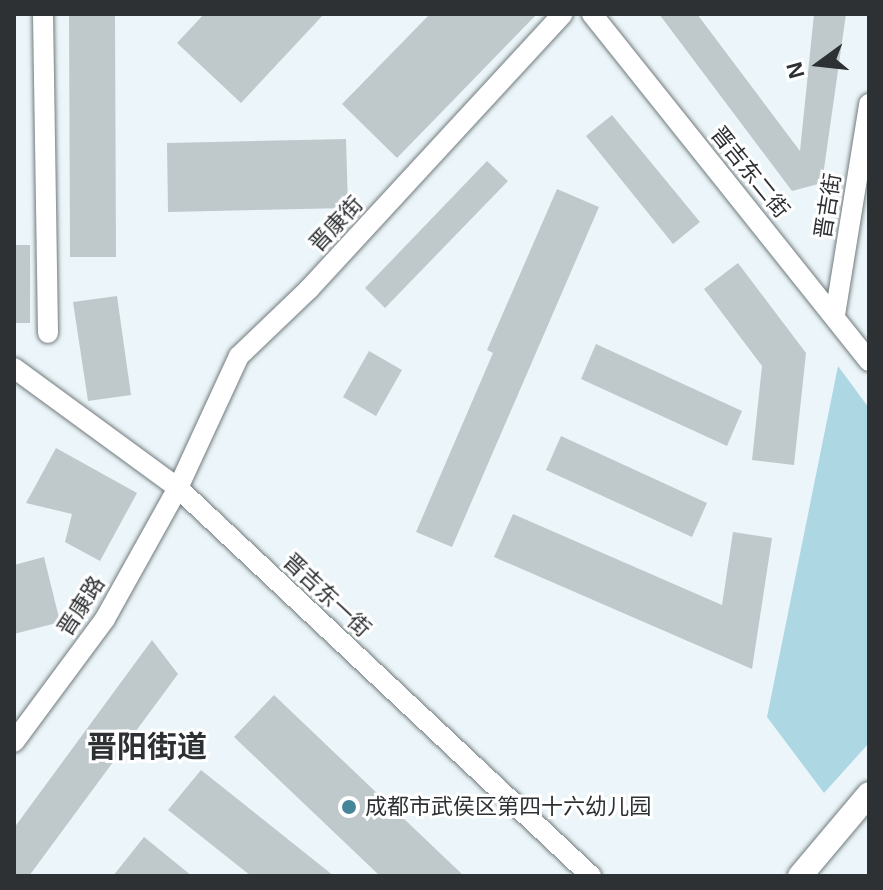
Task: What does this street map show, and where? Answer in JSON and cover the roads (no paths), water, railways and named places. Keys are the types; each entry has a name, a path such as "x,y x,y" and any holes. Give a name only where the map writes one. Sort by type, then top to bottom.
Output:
{"street":[{"path":"43,14 48,333"},
{"name":"晋康街","path":"178,488 239,356 309,289 563,14"},
{"name":"晋吉东二街","path":"592,14 869,361"},
{"name":"晋吉街","path":"835,315 869,104"},
{"name":"晋吉东一街","path":"14,368 178,488 591,876"},
{"name":"晋康路","path":"14,742 105,619 178,488"},
{"path":"800,876 869,794"}],"place":[{"name":"成都市武侯区第四十六幼儿园","path":"349,807"}],"district":[{"name":"晋阳街道","path":"147,747"}]}
